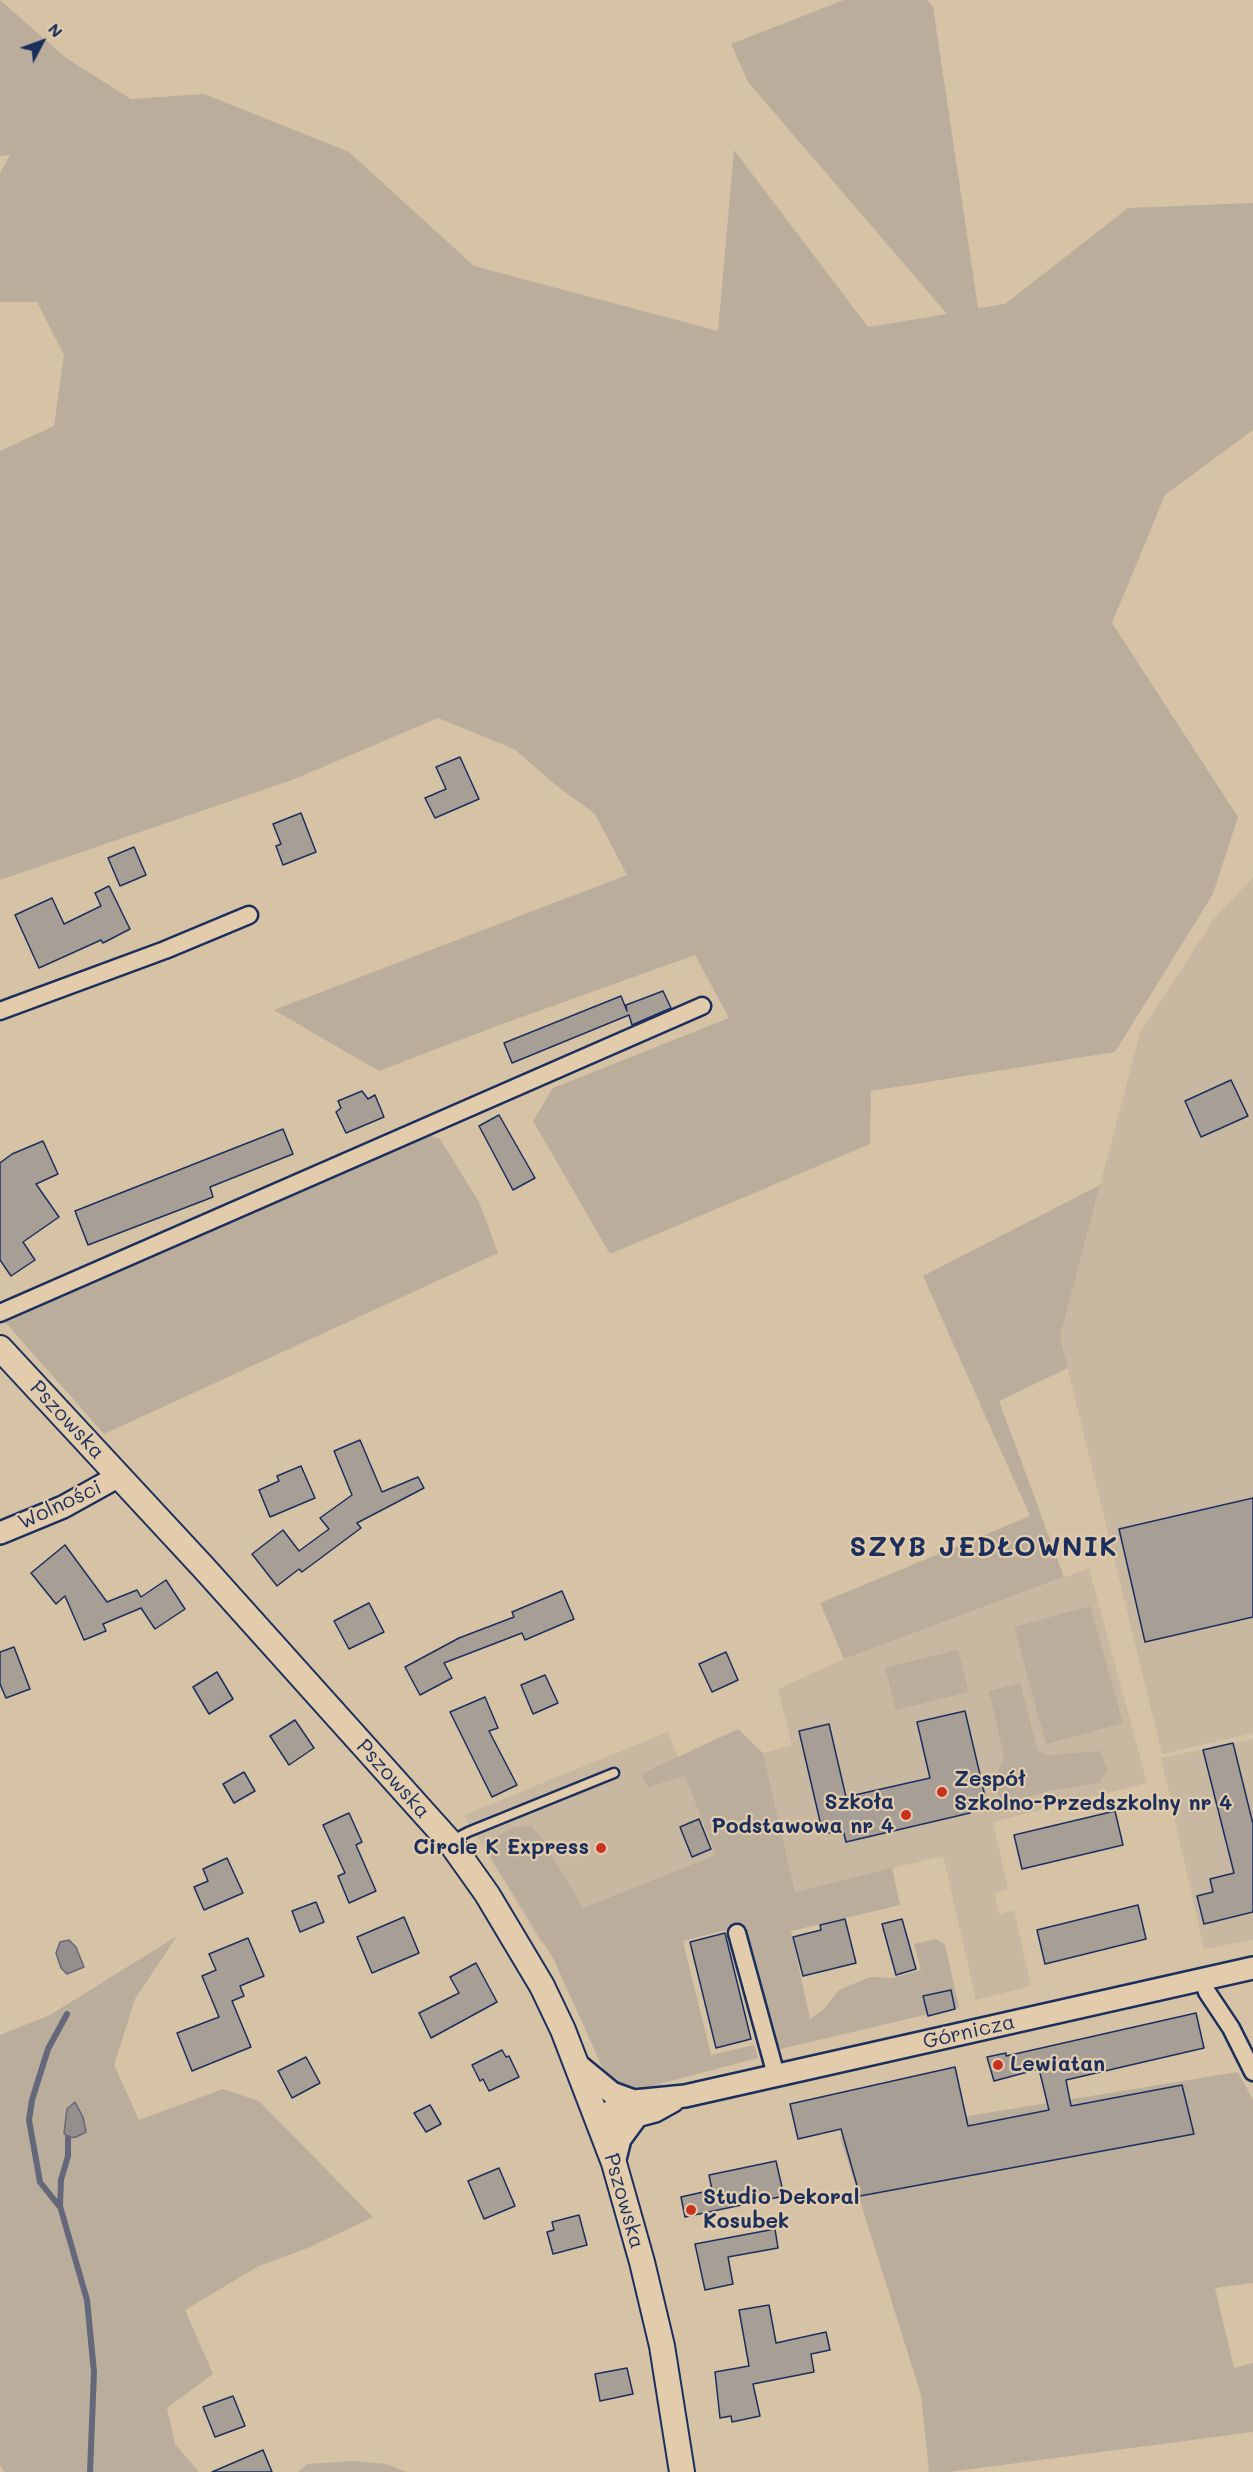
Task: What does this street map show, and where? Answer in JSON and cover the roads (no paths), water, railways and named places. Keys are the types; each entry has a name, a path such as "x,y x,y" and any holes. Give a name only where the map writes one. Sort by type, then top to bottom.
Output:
{"main road":[{"name":"Pszowska","path":"0,1348 450,1842 487,1894 542,1986 578,2065 614,2163 642,2262 662,2346 682,2472"}],"street":[{"path":"0,1011 165,950 249,915"},
{"path":"0,1313 702,1006"},
{"name":"Wolności","path":"0,1533 63,1507 119,1476"},
{"path":"737,1934 776,2075"},
{"name":"Górnicza","path":"599,2119 620,2105 636,2109 776,2075 1253,1968"},
{"path":"1203,1979 1207,1992 1231,2028 1253,2072"},
{"path":"578,2065 636,2109 620,2139 614,2163"}],"lane":[{"path":"450,1842 468,1832 614,1773"}],"waterway":[{"path":"59,2206 40,2182 29,2120 32,2100 48,2049 67,2014"},
{"path":"68,2138 68,2156 61,2180 60,2206 87,2300 94,2372 90,2472"}],"place":[{"name":"Zespół Szkolno-Przedszkolny nr 4","path":"942,1792"},
{"name":"Szkoła Podstawowa nr 4","path":"906,1815"},
{"name":"Circle K Express","path":"601,1848"},
{"name":"Lewiatan","path":"998,2065"},
{"name":"Studio Dekoral Kosubek","path":"691,2210"}],"district":[{"name":"SZYB JEDŁOWNIK","path":"984,1548"}]}
